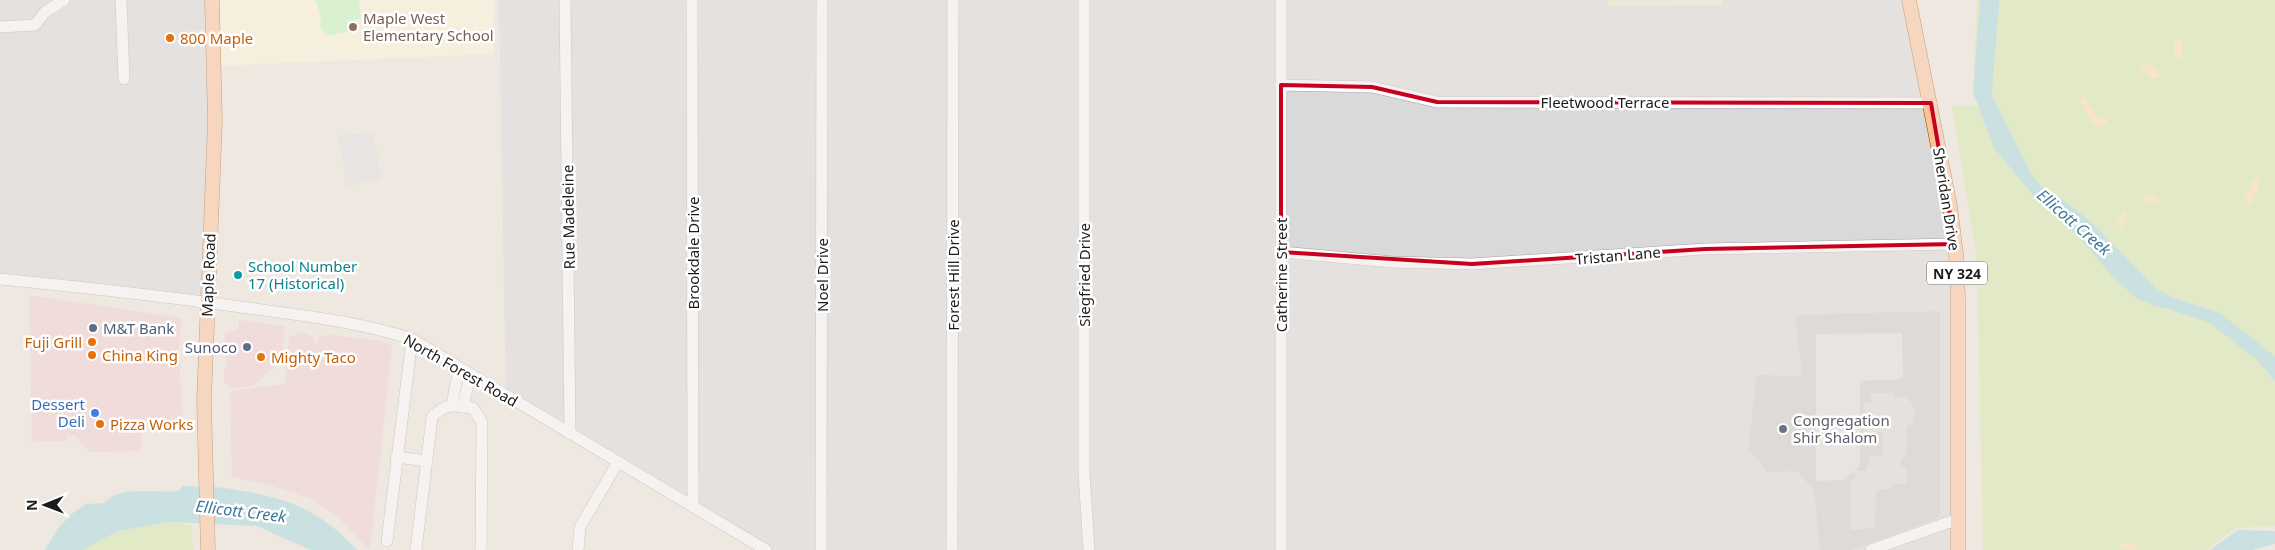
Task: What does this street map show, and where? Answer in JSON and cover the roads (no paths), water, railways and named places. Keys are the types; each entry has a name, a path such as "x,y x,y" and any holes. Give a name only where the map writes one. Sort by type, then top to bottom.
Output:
{"main road":[{"name":"Maple Road","path":"208,550 204,401 215,121 212,0"},
{"name":"Sheridan Drive","path":"1909,0 1950,206 1954,244 1958,297 1958,550"}],"street":[{"path":"0,27 35,25 45,12 64,0"},
{"path":"121,0 124,79"},
{"name":"Rue Madeleine","path":"565,0 570,434"},
{"name":"Brookdale Drive","path":"692,0 693,506"},
{"name":"Noel Drive","path":"821,550 822,0"},
{"name":"Forest Hill Drive","path":"952,550 953,0"},
{"name":"Siegfried Drive","path":"1084,0 1084,473 1089,550"},
{"name":"Catherine Street","path":"1281,0 1281,550"},
{"name":"Fleetwood Terrace","path":"1281,85 1372,87 1437,102 1931,103"},
{"name":"Tristan Lane","path":"1281,252 1392,262 1472,264 1705,249 1954,244"},
{"name":"North Forest Road","path":"0,279 207,302 345,322 412,339 766,550"},
{"path":"387,541 412,339"},
{"path":"458,406 459,368"},
{"path":"458,406 470,374"},
{"path":"416,550 432,417 442,407 458,406 473,408 482,422 481,550"},
{"path":"396,457 427,461"},
{"path":"578,550 580,527 618,462"},
{"path":"1871,550 1958,519"}],"water":[{"path":"1980,0 1991,0 1982,89 2006,144 2046,192 2141,287 2220,313 2275,356 2275,381 2256,359 2208,322 2137,299 2110,274 2079,237 2037,200 1994,148 1973,92"},
{"path":"183,485 220,487 246,491 281,500 313,513 342,535 357,550 310,550 257,526 171,522 118,531 83,550 45,550 58,528 73,513 86,504 104,503 111,497 129,492 179,491"},
{"path":"2238,530 2275,531 2275,544 2253,550 2210,550"}],"waterway":[{"name":"Ellicott Creek","path":"1992,0 1984,96 2021,170"},
{"name":"Ellicott Creek","path":"2052,201 2088,229 2155,298 2163,300"}],"place":[{"name":"Maple West Elementary School","path":"353,27"},
{"name":"800 Maple","path":"170,38"},
{"name":"School Number 17 (Historical)","path":"238,275"},
{"name":"M&T Bank","path":"93,328"},
{"name":"Fuji Grill","path":"92,342"},
{"name":"Sunoco","path":"247,347"},
{"name":"China King","path":"92,355"},
{"name":"Mighty Taco","path":"261,357"},
{"name":"Dessert Deli","path":"95,413"},
{"name":"Pizza Works","path":"100,424"},
{"name":"Congregation Shir Shalom","path":"1783,429"}]}
